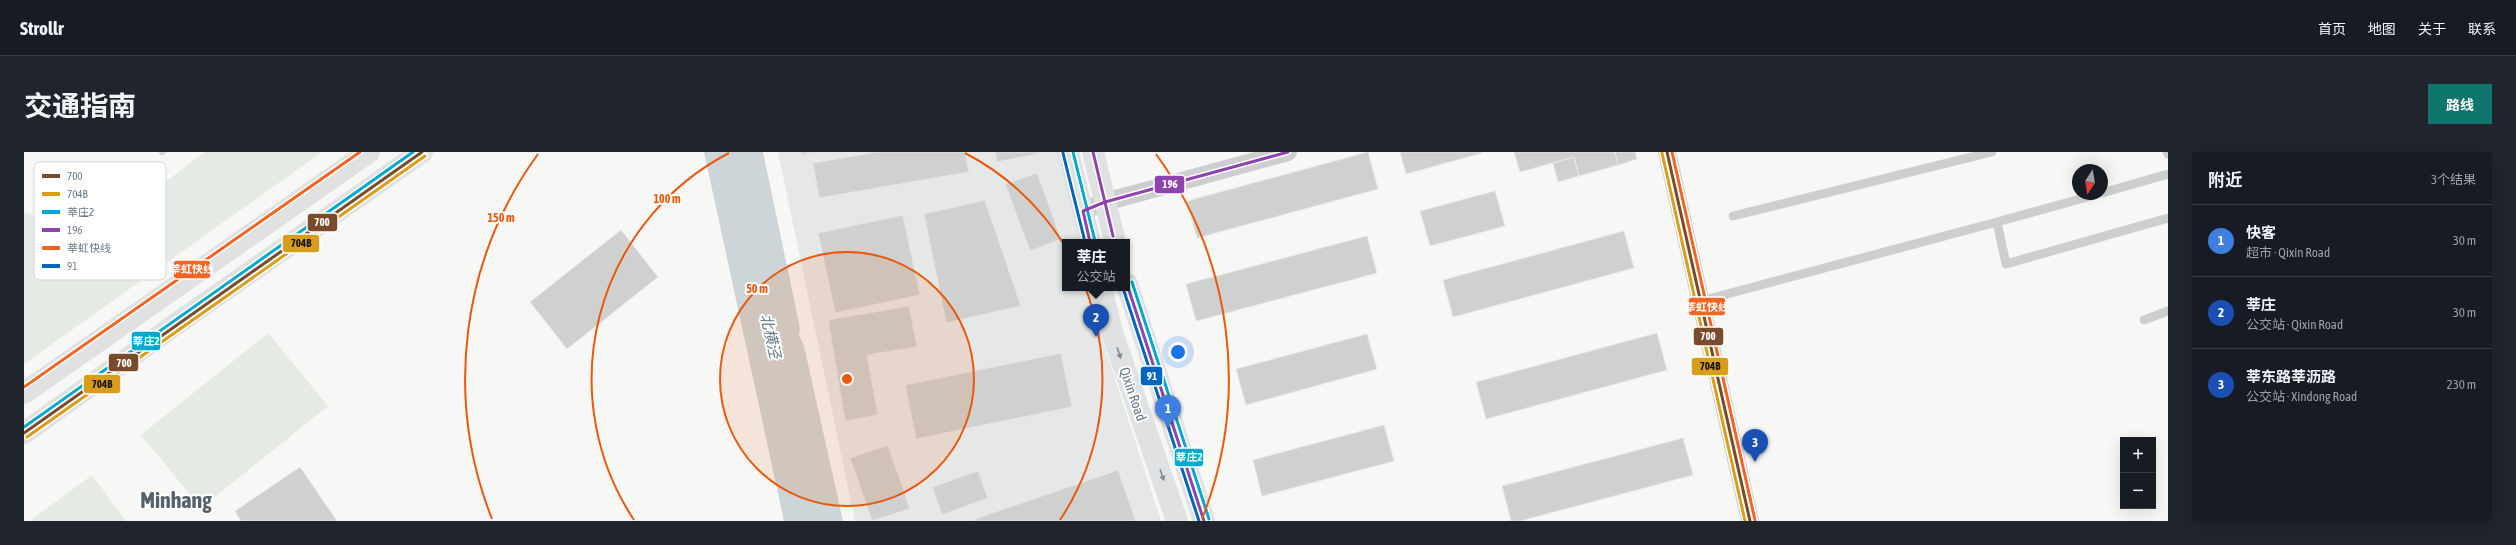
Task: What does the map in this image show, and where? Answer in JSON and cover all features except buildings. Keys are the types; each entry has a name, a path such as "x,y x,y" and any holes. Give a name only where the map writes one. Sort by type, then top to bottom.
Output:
{"main road":[{"path":"24,393 369,152"},
{"path":"24,434 176,324 422,152"},
{"path":"1068,152 1089,239"},
{"path":"1093,152 1114,239"},
{"name":"Qixin Road","path":"1102,291 1112,332 1177,521"},
{"name":"Qixin Road","path":"1129,291 1204,521"}],"street":[{"path":"1083,211 1105,202 1288,152"},
{"path":"1667,152 1750,521"}],"lane":[{"path":"1733,216 1992,152"},
{"path":"2108,191 2168,174"},
{"path":"1701,302 2076,200"},
{"path":"1997,222 2006,264 2168,218"},
{"path":"2144,320 2168,311"}],"shaded area":[{"path":"205,152 322,152 166,263 166,181"},
{"path":"778,152 1057,152 1078,239 1062,239 1062,291 1091,291 1099,329 1161,521 855,521"},
{"path":"24,213 34,215 34,280 142,280 24,364"},
{"path":"268,333 328,406 201,508 141,435"},
{"path":"92,475 126,521 30,521"}],"water":[{"name":"北横泾","path":"704,152 763,152 800,328 799,335 804,346 843,521 784,521"}],"transit line":[{"name":"莘虹快线","path":"24,387 360,152"},
{"name":"莘庄2","path":"24,427 413,152"},
{"name":"700","path":"24,433 422,152"},
{"name":"莘庄2","path":"1073,152 1095,239"},
{"name":"196","path":"1093,152 1113,236"},
{"name":"196","path":"1089,239 1083,211 1105,202 1288,152"},
{"name":"700","path":"1667,152 1750,521"},
{"name":"莘虹快线","path":"1672,152 1755,520"},
{"name":"91","path":"1063,153 1084,239"},
{"name":"704B","path":"1662,153 1745,521"},
{"name":"704B","path":"27,437 425,156"},
{"name":"莘庄2","path":"1132,282 1209,519"},
{"name":"91","path":"1124,291 1199,521"},
{"name":"196","path":"1129,291 1204,521"}],"place":[{"name":"莘庄","path":"1096,337"},
{"name":"快客","path":"1168,428"},
{"name":"莘东路莘沥路","path":"1755,462"}],"district":[{"name":"Minhang","path":"176,500"}]}
